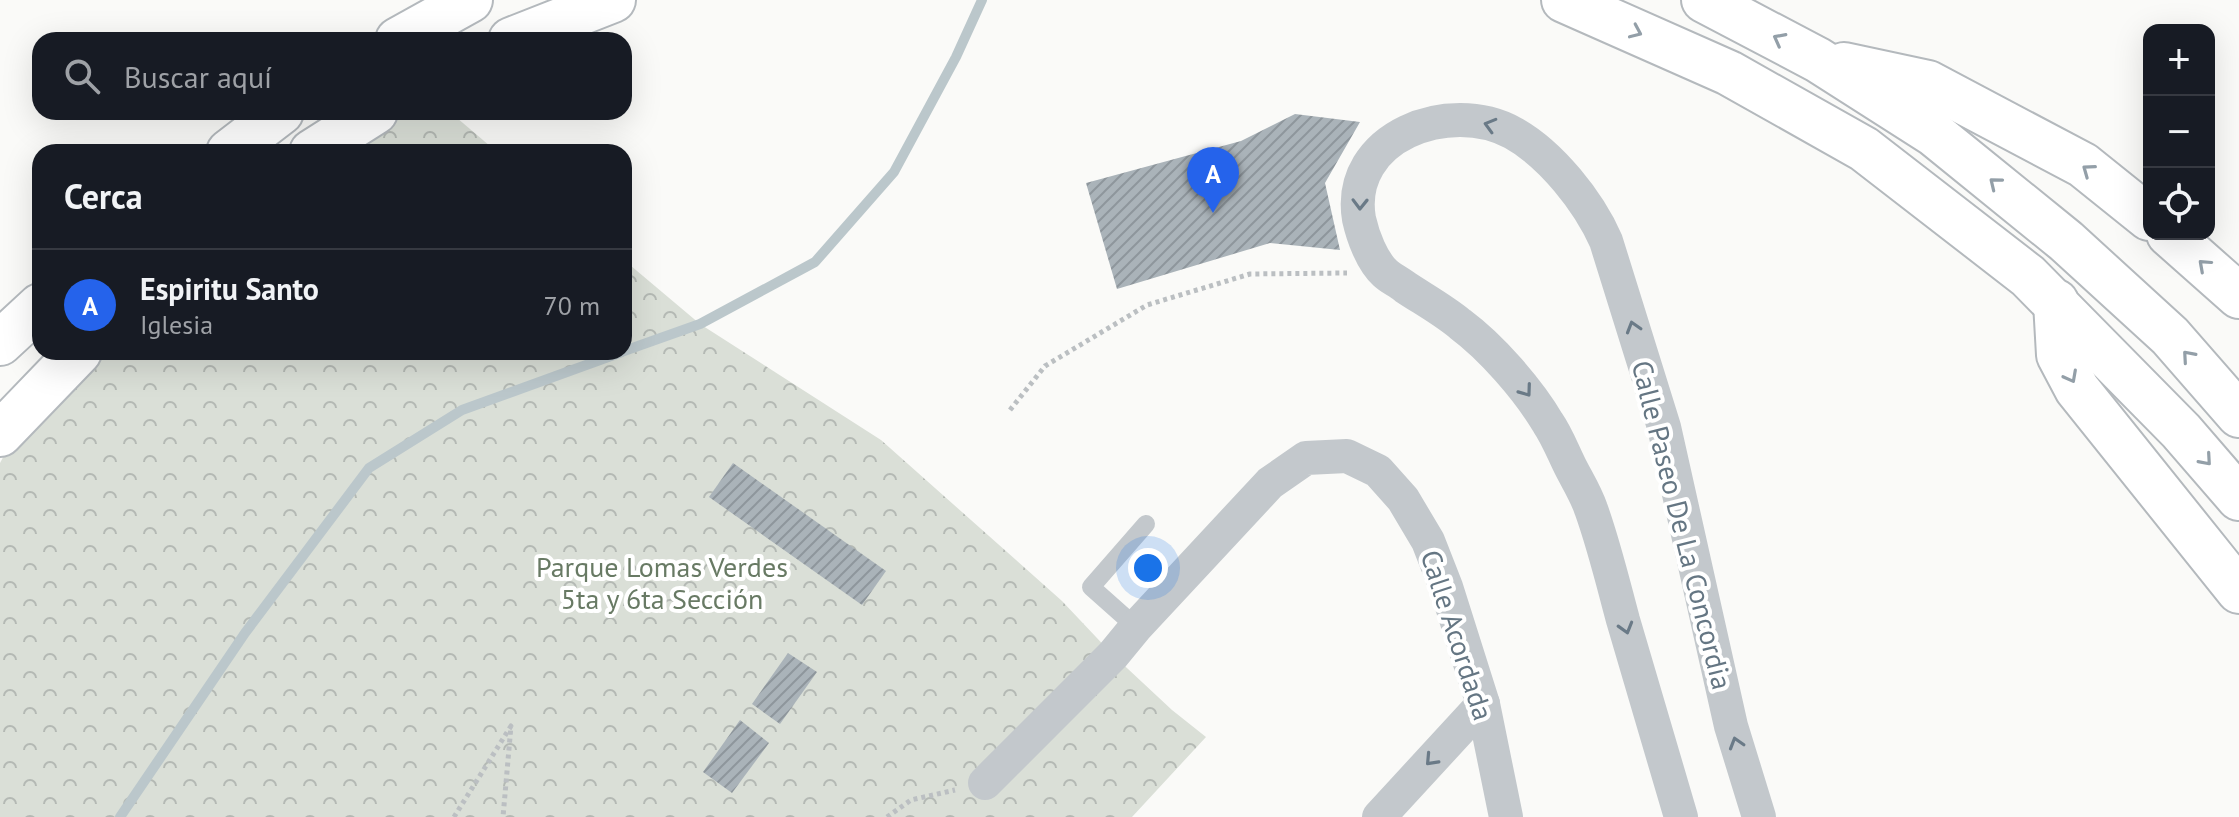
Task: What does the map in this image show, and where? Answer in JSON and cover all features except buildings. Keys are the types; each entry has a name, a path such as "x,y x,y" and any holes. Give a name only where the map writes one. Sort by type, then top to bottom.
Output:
{"highway":[{"path":"412,32 470,0"},
{"path":"531,32 613,0"},
{"path":"1564,0 1729,73 1864,149 2028,276 2056,302 2181,431 2239,498"},
{"path":"1704,0 1818,60 1934,134 2066,241 2170,336 2239,415"},
{"path":"1818,60 1928,83 2083,165 2143,213"},
{"path":"239,144 271,120"},
{"path":"325,144 362,120"},
{"path":"2176,240 2239,296"},
{"path":"2056,302 2059,355 2077,389 2239,591"},
{"path":"0,343 32,313"},
{"path":"0,434 71,360"},
{"path":"0,463 34,399"}],"street":[{"name":"Calle Paseo De La Concordia","path":"1681,817 1590,506 1548,423 1515,377 1462,325 1384,273 1373,257 1359,220 1361,182 1379,151 1394,138 1416,128 1439,120 1462,118 1491,124 1513,133 1552,165 1584,200 1598,223 1664,427 1731,726 1759,817"},
{"name":"Calle Acordada","path":"985,783 1113,655 1270,483 1306,458 1347,456 1378,471 1403,499 1428,541 1483,704 1506,817"},
{"path":"1379,817 1483,704"}],"lane":[{"path":"1136,627 1091,587 1146,524"}],"path":[{"path":"1010,410 1045,366 1147,305 1250,274 1384,273"},
{"path":"454,817 511,726 503,817"},
{"path":"887,817 911,800 985,783"}],"green space":[{"path":"362,120 459,120 488,144 325,144"},
{"name":"Parque Lomas Verdes 5ta y 6ta Sección","path":"632,267 700,324 881,440 1062,601 1113,655 1206,737 1132,817 0,817 0,463 34,399 71,360 632,360"}],"waterway":[{"path":"632,348 700,324 815,262 894,172 956,57 982,0"},
{"path":"120,817 245,633 369,468 462,410 600,360"}],"place":[{"name":"Espiritu Santo","path":"1213,213"}]}
